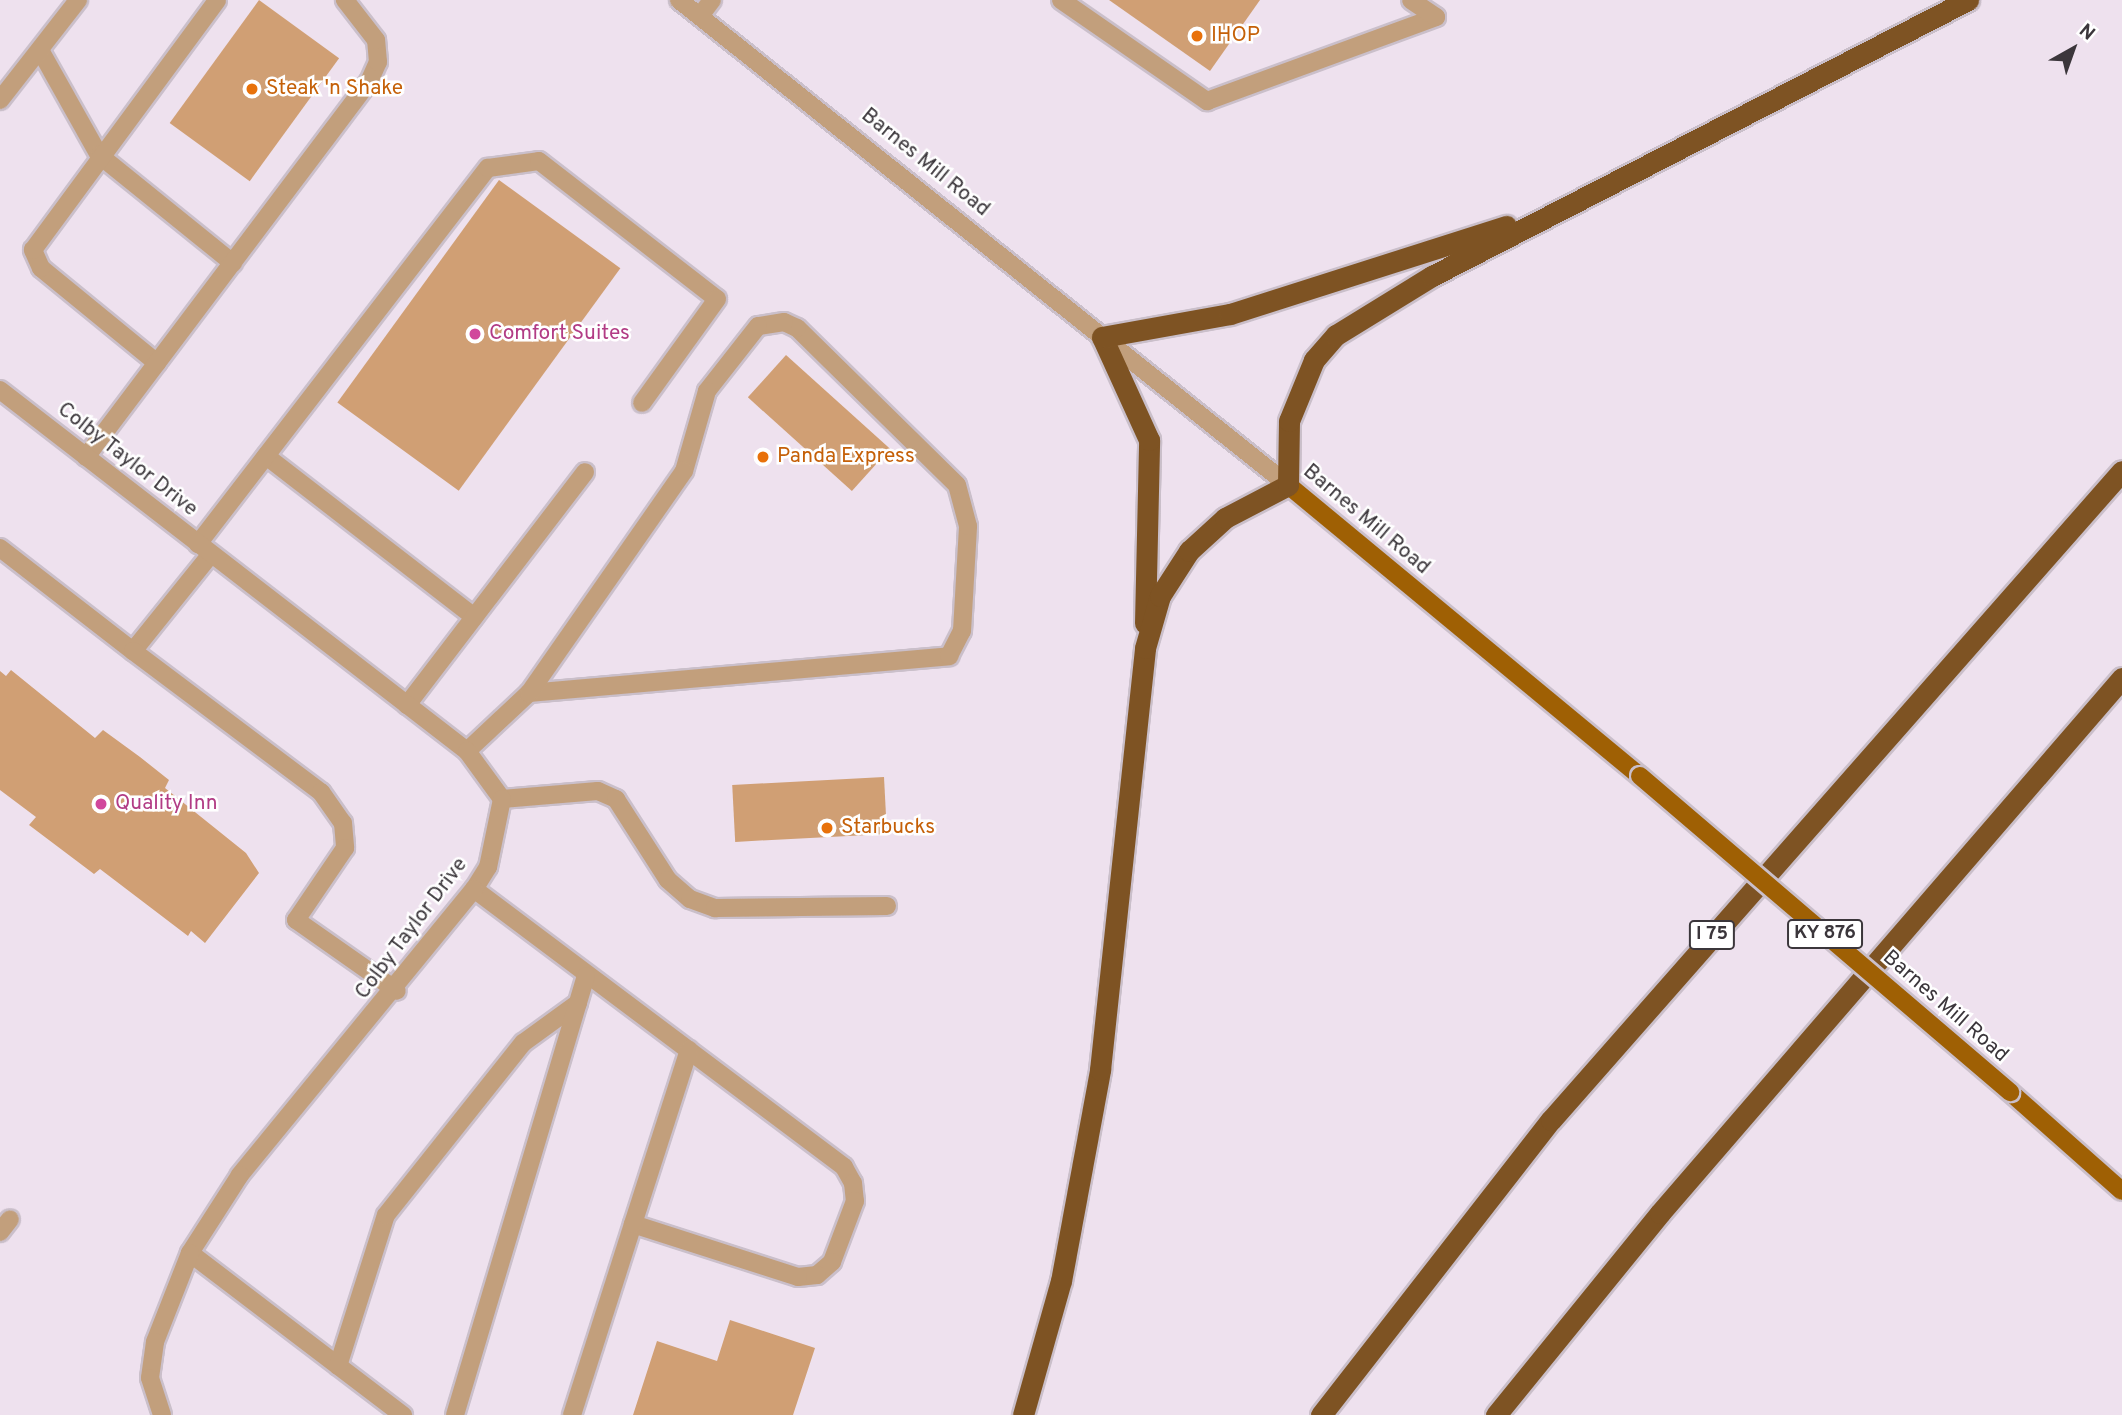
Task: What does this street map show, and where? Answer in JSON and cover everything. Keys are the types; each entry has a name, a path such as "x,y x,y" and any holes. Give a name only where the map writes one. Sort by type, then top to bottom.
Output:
{"highway":[{"path":"1145,648 1160,596 1189,551 1225,518 1289,485 1289,421 1299,386 1336,335 1432,276 1968,0"},
{"path":"1023,1415 1061,1281 1100,1070 1145,648 1149,440 1102,337 1230,314 1336,285 1574,203"},
{"name":"I 75","path":"1321,1415 1551,1120 2122,471"},
{"path":"1496,1415 1660,1213 2122,678"}],"main road":[{"name":"Barnes Mill Road","path":"1289,485 1640,776 2122,1191"}],"street":[{"path":"157,363 41,268 33,250 99,155 217,0"},
{"path":"86,457 369,82 378,62 376,40 345,0"},
{"name":"Barnes Mill Road","path":"678,0 1289,485"},
{"path":"700,16 712,0"},
{"path":"1061,0 1207,101 1436,17 1412,0"},
{"path":"0,100 40,50 73,2"},
{"path":"40,50 99,155 233,262"},
{"path":"133,651 266,456 488,168 540,161 718,299 642,403"},
{"path":"467,751 529,693 684,471 708,391 758,326 784,322 797,328 957,485 968,526 962,631 949,656 529,693"},
{"name":"Colby Taylor Drive","path":"0,390 467,751 502,799 498,834 474,889 397,991 240,1175 190,1253 155,1342 150,1378 162,1415"},
{"path":"266,456 474,617"},
{"path":"407,705 585,472"},
{"path":"0,548 321,792 343,823 345,849 296,920 397,991"},
{"path":"502,799 598,791 616,799 668,880 690,899 715,908 887,906"},
{"path":"474,889 586,976 844,1167 855,1201 832,1262 817,1275 798,1276 632,1224"},
{"path":"455,1415 586,976"},
{"path":"338,1366 386,1215 523,1043 578,1003"},
{"path":"572,1415 689,1050"},
{"path":"190,1253 402,1415"}],"building":[{"name":"Steak 'n Shake","path":"259,0 339,58 250,181 170,123"},
{"name":"IHOP","path":"1109,0 1260,0 1210,71"},
{"name":"Comfort Suites","path":"499,180 620,268 459,491 337,402"},
{"path":"786,355 890,449 852,491 748,397"},
{"name":"Quality Inn","path":"11,670 95,738 103,730 140,757 169,780 165,788 246,853 259,873 205,943 191,931 188,936 100,869 94,874 29,825 36,817 0,790 0,671 6,676"},
{"path":"884,777 887,834 735,842 732,785"},
{"path":"730,1320 815,1348 793,1415 633,1415 657,1341 717,1361"}],"place":[{"name":"IHOP","path":"1197,36"},
{"name":"Steak 'n Shake","path":"252,89"},
{"name":"Comfort Suites","path":"475,334"},
{"name":"Panda Express","path":"763,457"},
{"name":"Quality Inn","path":"101,804"},
{"name":"Starbucks","path":"827,828"}]}
